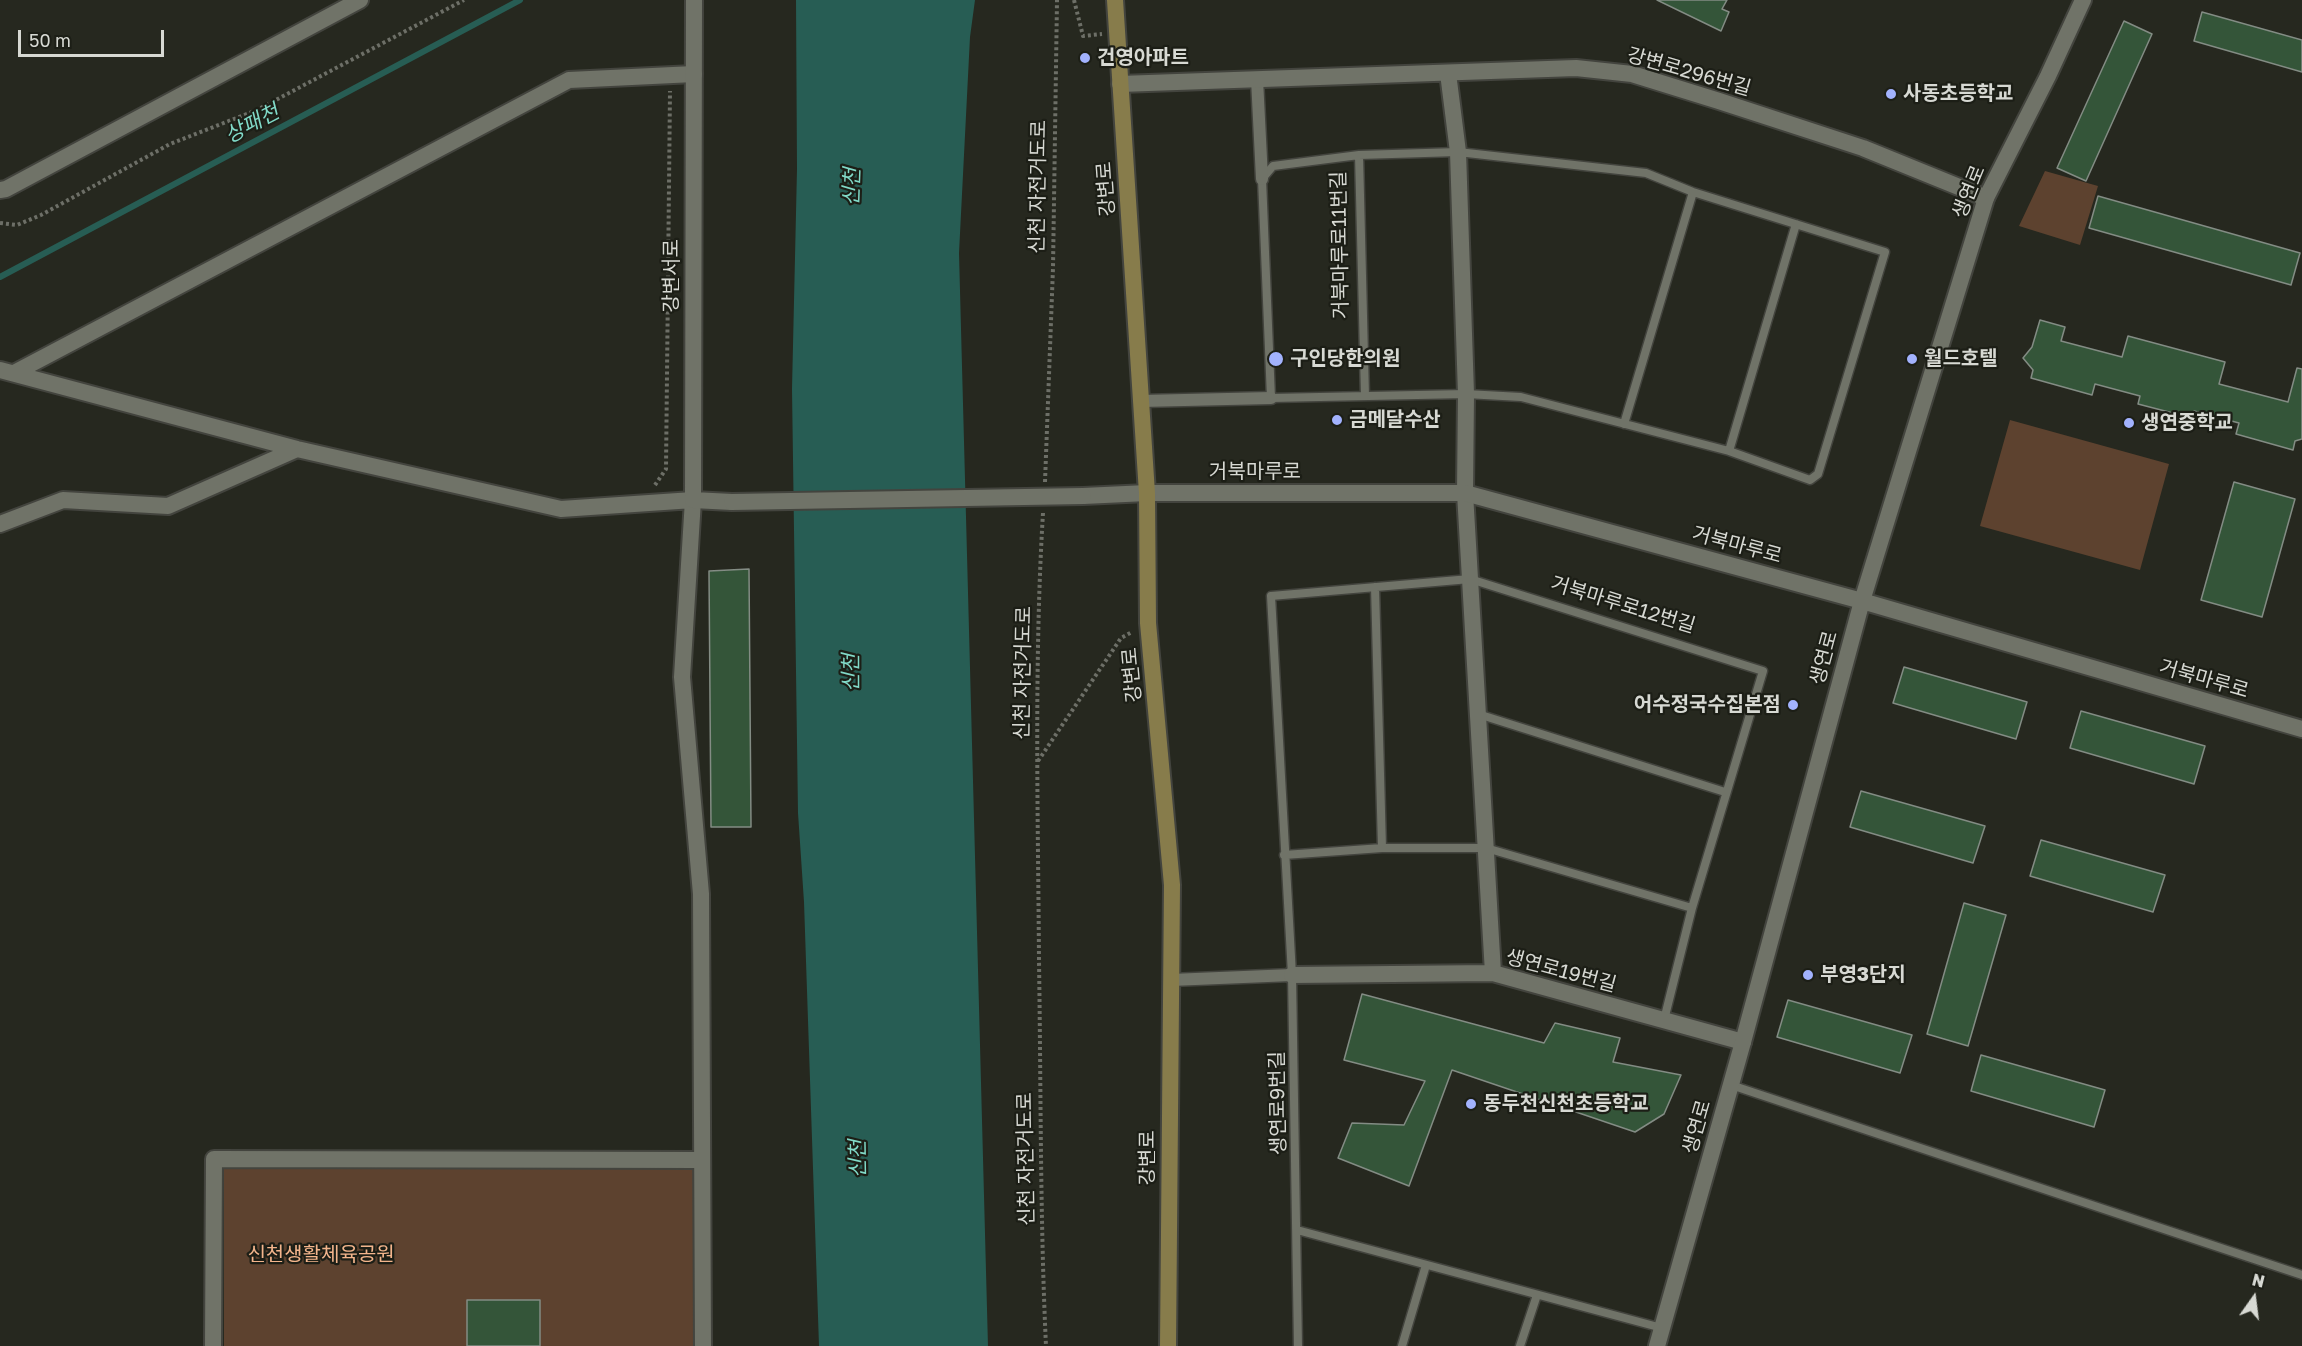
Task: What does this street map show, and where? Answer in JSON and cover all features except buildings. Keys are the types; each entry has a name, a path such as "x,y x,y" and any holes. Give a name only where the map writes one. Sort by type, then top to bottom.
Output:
{"main road":[{"name":"강변로","path":"1115,0 1147,493 1148,623 1172,885 1167,1346"}],"street":[{"path":"0,190 6,189 360,0"},
{"name":"강변서로","path":"694,0 693,500 682,677 701,894 703,1346"},
{"name":"생연로","path":"1657,1346 1743,1042 1862,601 1986,198 2048,76 2083,0"},
{"name":"강변로296번길","path":"1120,84 1576,68 1632,74 1863,148 1986,198"},
{"path":"1448,72 1458,152 1466,394 1465,493 1493,974"},
{"path":"7,371 569,80 694,74"},
{"path":"1257,79 1262,179"},
{"name":"거북마루로","path":"7,371 297,449 561,509 693,500 732,502 1147,493 1465,493 1862,601 2302,729"},
{"path":"1141,401 1271,398"},
{"path":"0,524 63,500 168,506 297,449"},
{"name":"생연로19번길","path":"1171,980 1292,975 1493,974 1743,1042"},
{"path":"213,1346 214,1159 701,1160"}],"lane":[{"name":"거북마루로11번길","path":"1365,396 1359,155 1458,152 1646,173 1693,192"},
{"path":"1359,155 1273,166 1262,179 1271,398 1466,394 1521,397 1624,424 1729,451 1810,480 1818,474 1885,252 1693,192 1624,424"},
{"path":"1729,451 1796,224"},
{"name":"거북마루로12번길","path":"1284,855 1271,596 1470,579 1763,671 1725,792"},
{"path":"1375,587 1382,848"},
{"path":"1478,714 1725,792 1692,908 1664,1020"},
{"path":"1292,975 1284,855 1382,848 1486,848 1692,908"},
{"name":"생연로9번길","path":"1292,975 1298,1346"},
{"path":"1731,1085 2302,1275"},
{"path":"1297,1230 1662,1328"},
{"path":"1402,1346 1426,1265"},
{"path":"1520,1346 1537,1294"}],"path":[{"path":"0,223 17,225 41,215 170,144 257,110 464,0"},
{"name":"신천 자전거도로","path":"1044,491 1049,403 1057,0"},
{"path":"1074,0 1083,36 1117,33"},
{"path":"653,487 666,469 670,75"},
{"name":"신천 자전거도로","path":"1044,503 1039,582 1037,762 1040,1191 1046,1346"},
{"path":"1037,762 1121,638 1148,623"}],"green space":[{"path":"2045,171 2098,186 2080,245 2019,226"},
{"path":"2010,420 2169,464 2140,570 1980,526"},
{"name":"신천생활체육공원","path":"224,1163 698,1165 698,1346 224,1346"}],"water":[{"name":"신천","path":"796,0 975,0 970,37 959,253 988,1346 819,1346 804,902 798,813 792,389 797,169"}],"waterway":[{"name":"상패천","path":"0,277 520,0"}],"place":[{"name":"건영아파트","path":"1085,58"},
{"name":"사동초등학교","path":"1891,94"},
{"name":"구인당한의원","path":"1276,359"},
{"name":"월드호텔","path":"1912,359"},
{"name":"금메달수산","path":"1337,420"},
{"name":"생연중학교","path":"2129,423"},
{"name":"어수정국수집본점","path":"1793,705"},
{"name":"부영3단지","path":"1808,975"},
{"name":"동두천신천초등학교","path":"1471,1104"}]}
